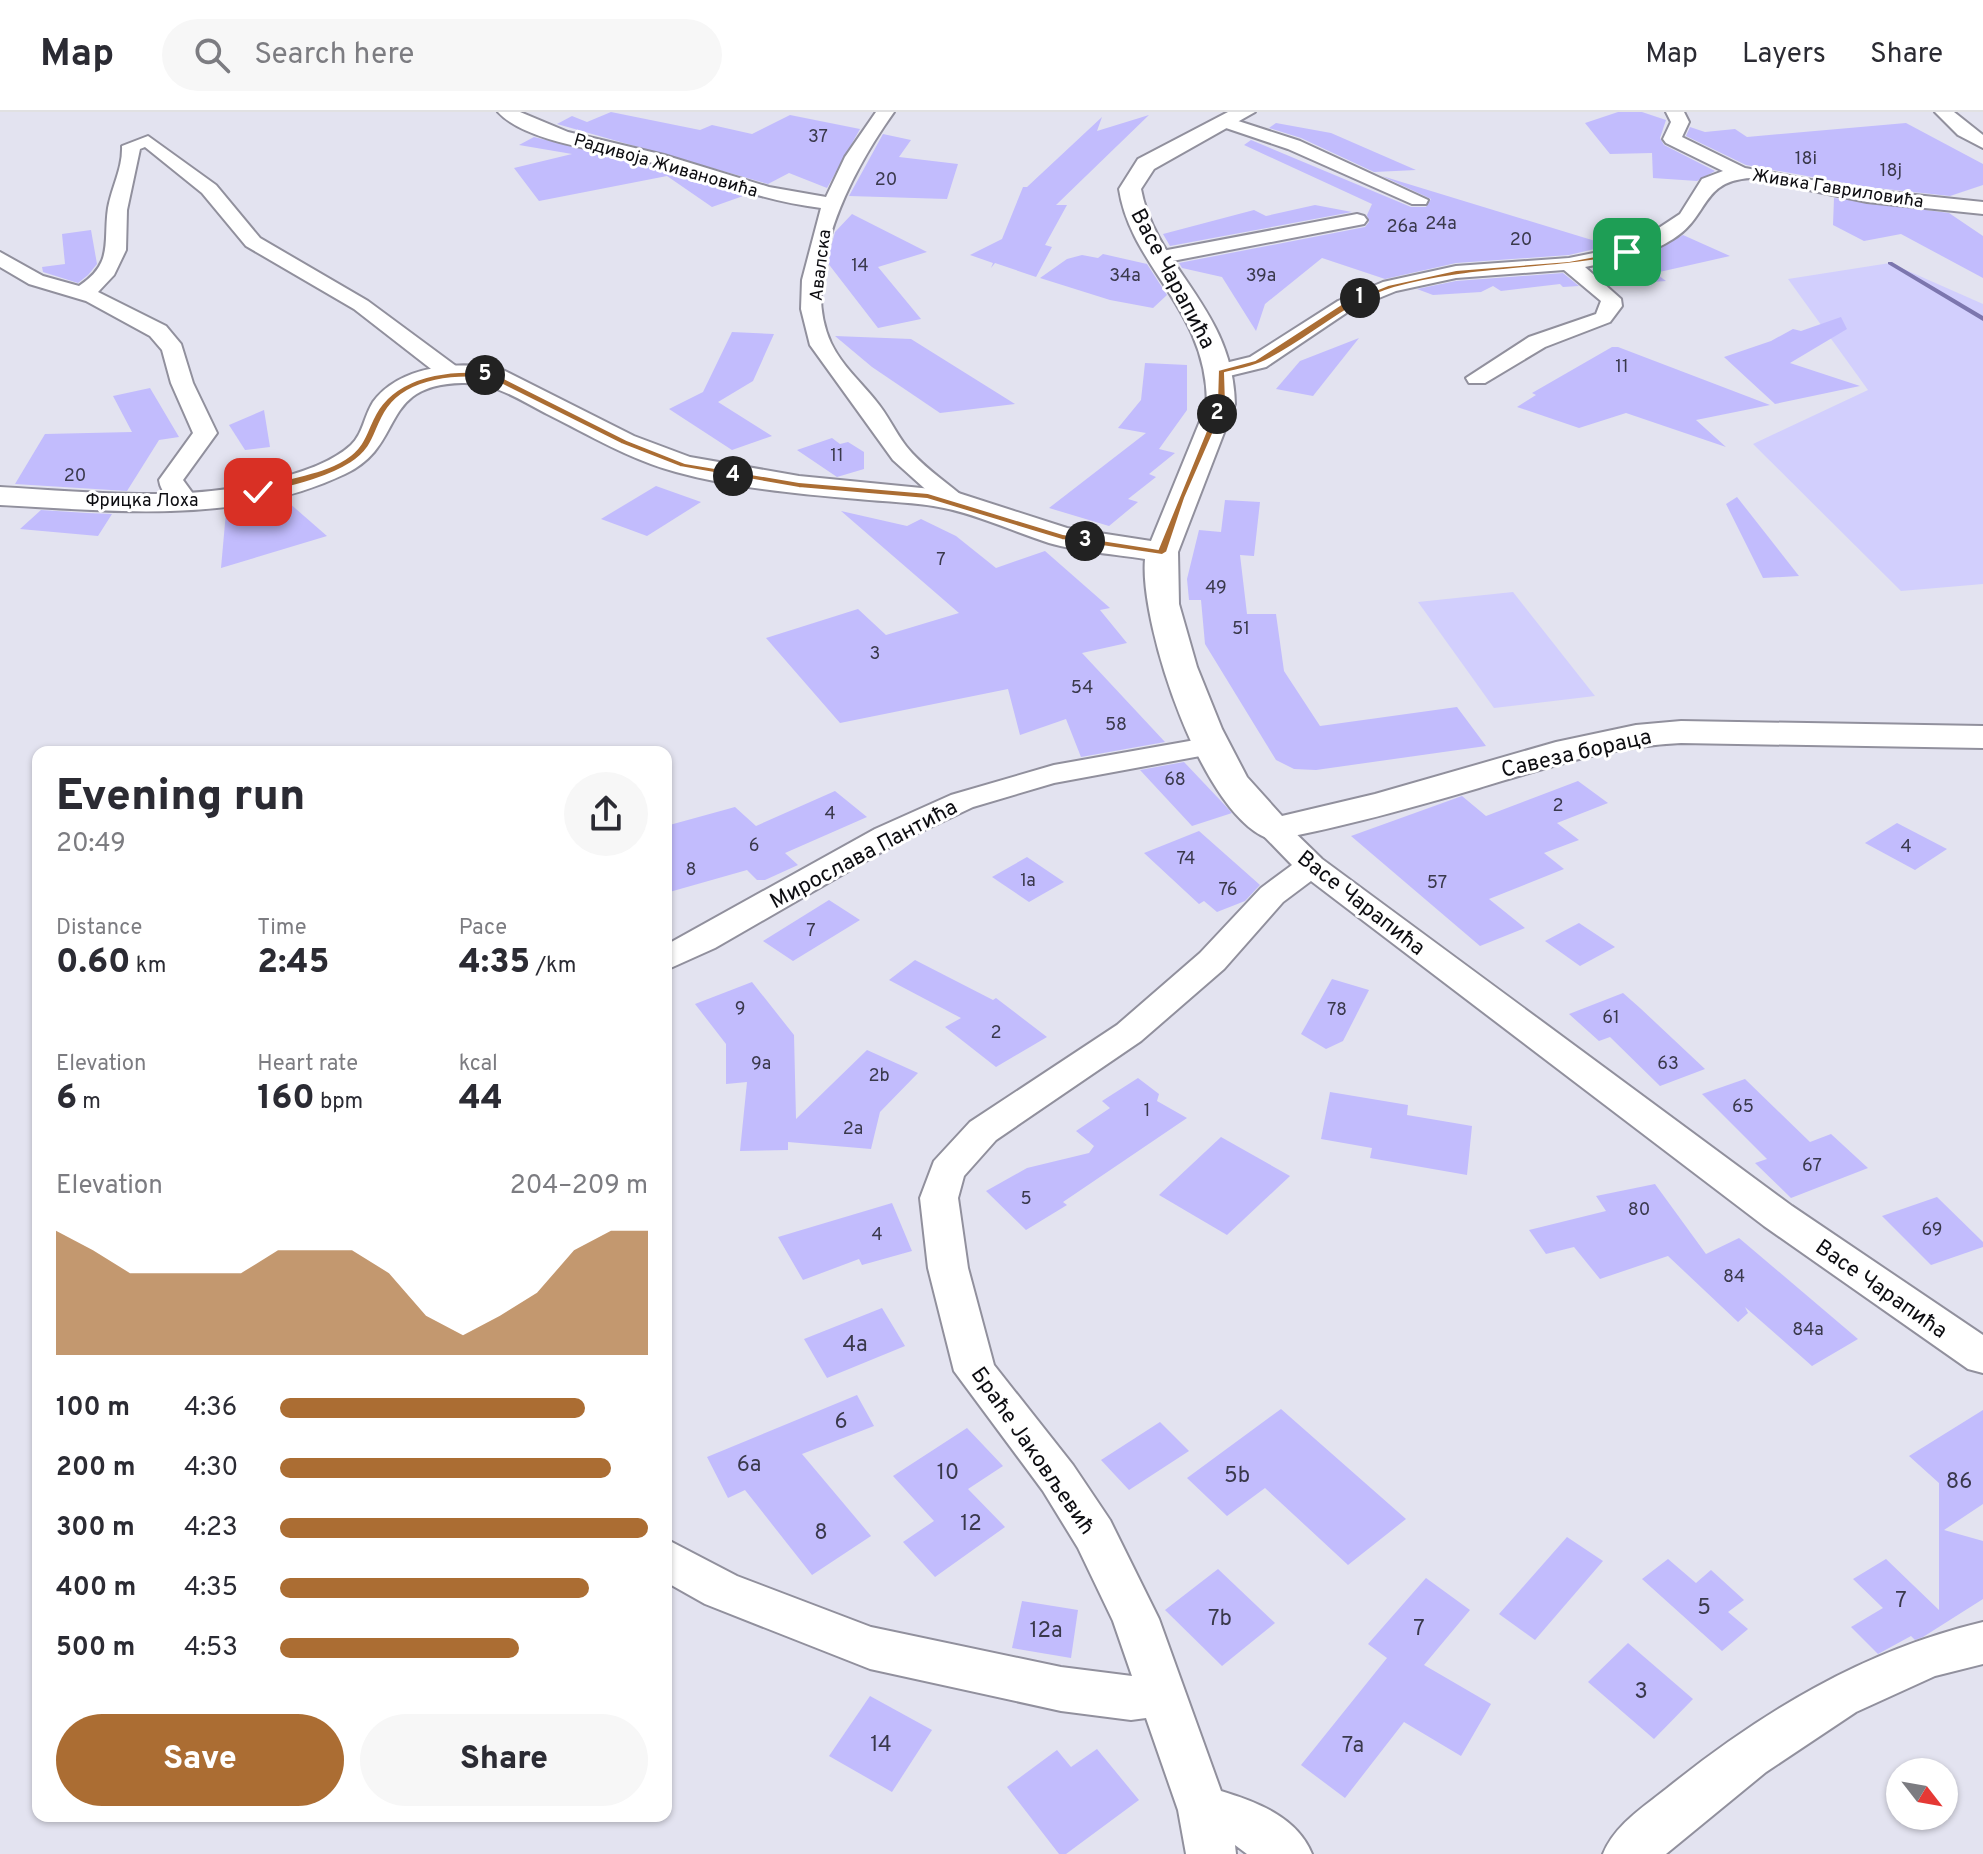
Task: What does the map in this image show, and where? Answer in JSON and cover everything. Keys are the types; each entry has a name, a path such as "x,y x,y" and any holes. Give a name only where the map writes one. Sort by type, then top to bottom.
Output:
{"street":[{"name":"Радивоја Живановића","path":"507,112 545,132 658,159 772,194 830,203"},
{"name":"Авалска","path":"885,112 867,135 830,203 816,269 816,332 841,376 867,404 901,455 952,500"},
{"path":"1675,112 1680,122 1672,139 1741,173"},
{"path":"1944,112 1964,131 1983,143"},
{"path":"1237,118 1419,200"},
{"name":"Васе Чарапића","path":"1237,118 1156,158 1141,168 1131,183 1134,208 1209,339 1221,371 1221,404 1181,498 1162,552 1158,576 1169,635 1212,746 1231,780 1273,829 1311,866 1607,1085 1728,1179 1983,1357"},
{"path":"83,293 99,282 113,260 119,232 117,211 129,171 131,146 148,141 209,189 253,242 361,305 452,374"},
{"name":"Живка Гавриловића","path":"1221,371 1258,362 1345,305 1390,286 1456,272 1569,264 1651,244 1694,211 1697,199 1709,183 1741,173 1867,196 1983,208"},
{"path":"1162,257 1357,220"},
{"path":"0,258 36,280 83,293 158,331 173,349 182,383 205,433 171,480 172,487 187,502"},
{"path":"1477,378 1537,342 1603,318 1612,306 1611,299 1569,264"},
{"name":"Фрицка Лоха","path":"0,496 187,502 258,492 334,469 370,441 384,407 393,397 423,381 452,374 493,376 624,442 683,465 799,485 887,490"},
{"path":"887,490 898,474 901,455"},
{"name":"Авалска","path":"887,490 952,500 1062,537 1162,552"},
{"name":"Савеза бораца","path":"1273,829 1359,811 1567,750 1636,735 1681,732 1983,737"},
{"name":"Мирослава Пантића","path":"672,956 711,937 819,873 964,800 1041,778 1212,746"},
{"name":"Браће Јаковљевић","path":"1207,1832 1164,1693 1136,1619 1094,1534 1058,1478 975,1371 948,1268 939,1198 947,1171 983,1131 1129,1033 1212,961 1272,895 1311,866"},
{"path":"672,1562 746,1601 870,1648 1061,1689 1131,1698 1164,1693"},
{"path":"1628,1854 1783,1731 1903,1667 1983,1643"},
{"path":"1207,1832 1247,1823 1287,1854"}],"shaded area":[{"path":"1890,263 1983,304 1983,584 1901,591 1753,444 1868,390 1788,279"},
{"path":"1513,592 1595,696 1494,708 1418,602"}],"building":[{"path":"611,112 700,130 712,125 752,134 790,115 860,129 827,188 789,173 768,184 557,124 572,116 587,122"},
{"path":"1618,112 1642,112 1666,120 1660,138 1664,145 1715,171 1697,181 1653,178 1652,153 1610,154 1585,123"},
{"path":"1149,115 1056,205 1067,205 1045,245 1052,247 1036,277 995,263 991,268 993,263 970,255 1002,239 1023,187 1027,187 1102,117 1097,131"},
{"path":"1276,123 1331,133 1416,170 1374,172 1301,138 1269,128"},
{"path":"1906,123 1983,164 1983,185 1950,196 1867,187 1746,165 1686,136 1690,127 1705,132 1735,129 1747,137"},
{"path":"883,134 911,140 899,157 958,164 947,199 849,196"},
{"path":"534,137 648,165 746,195 712,207 667,176 539,201 514,168 572,154 519,145"},
{"path":"1251,140 1411,207 1426,207 1431,199 1382,176 1605,244 1601,228 1635,230 1637,239 1569,255 1456,263 1385,279 1322,258 1265,304 1256,331 1222,277 1182,268 1179,263 1365,227 1372,204 1244,145"},
{"path":"1834,198 1949,213 1983,236 1983,278 1901,234 1864,241 1833,225"},
{"path":"1315,205 1352,212 1170,246 1163,234 1254,210 1266,216"},
{"path":"852,214 927,252 878,267 921,319 878,328 827,262 835,232"},
{"path":"91,230 97,264 88,275 78,283 43,272 42,267 65,264 62,234"},
{"path":"1683,235 1730,256 1655,273 1666,281 1609,285 1592,269 1642,257"},
{"path":"1103,254 1147,264 1167,295 1153,308 1110,300 1040,278 1067,259 1082,255 1098,258"},
{"path":"1563,273 1579,286 1563,287 1560,284 1501,291 1493,286 1481,292 1433,295 1417,289 1456,281"},
{"path":"1841,317 1847,329 1790,363 1860,386 1775,404 1724,357 1771,341 1793,329 1801,331"},
{"path":"732,332 774,334 753,381 718,402 772,436 732,450 669,409 703,392"},
{"path":"835,336 911,339 1015,404 940,413 872,367"},
{"path":"1359,338 1313,396 1276,389 1300,361"},
{"path":"1612,347 1770,405 1696,420 1726,447 1626,413 1579,428 1517,407 1536,395 1532,393"},
{"path":"1145,363 1187,365 1187,410 1159,449 1175,453 1149,474 1156,477 1128,499 1138,502 1109,526 1049,508 1146,433 1118,428 1141,400"},
{"path":"150,388 179,437 159,440 127,491 15,484 45,434 132,432 113,396"},
{"path":"264,410 270,447 245,450 229,425"},
{"path":"832,438 840,444 848,442 864,452 864,469 837,477 797,450"},
{"path":"656,486 701,502 647,536 601,519"},
{"path":"1737,497 1799,576 1763,578 1726,504"},
{"path":"1225,500 1260,502 1254,556 1240,555 1247,614 1276,614 1284,671 1320,726 1457,707 1486,746 1316,770 1294,769 1276,760 1205,644 1201,600 1189,600 1187,579 1199,530 1221,532"},
{"path":"288,502 327,536 221,568 226,512"},
{"path":"41,510 112,514 98,536 20,529"},
{"path":"841,511 907,526 921,519 956,536 996,568 1045,551 1110,608 1100,610 1127,643 1082,653 1165,742 1081,757 1066,719 1020,735 1008,689 840,723 766,638 858,609 886,635 959,613"},
{"path":"1184,762 1232,813 1192,826 1140,770"},
{"path":"1578,781 1608,803 1557,823 1579,840 1544,853 1564,869 1489,899 1525,928 1480,946 1351,836 1462,796 1486,816"},
{"path":"835,791 867,817 785,853 798,865 765,880 757,880 747,870 672,891 672,824 735,807 756,826"},
{"path":"1897,823 1947,849 1915,870 1865,843"},
{"path":"1199,831 1260,885 1245,901 1217,912 1204,901 1199,904 1144,853"},
{"path":"1027,857 1064,882 1029,902 992,877"},
{"path":"829,900 860,920 793,961 763,941"},
{"path":"1579,923 1615,947 1580,966 1545,941"},
{"path":"915,960 993,1000 996,998 1047,1037 996,1067 945,1027 961,1018 889,980"},
{"path":"1332,979 1369,990 1343,1041 1326,1049 1301,1034"},
{"path":"752,982 794,1035 796,1119 867,1050 918,1073 880,1112 871,1149 788,1142 788,1150 740,1151 747,1082 726,1084 726,1044 695,1004"},
{"path":"1623,993 1705,1069 1660,1086 1610,1037 1599,1041 1569,1014"},
{"path":"1138,1078 1159,1094 1157,1101 1187,1118 1063,1202 1067,1205 1026,1230 986,1191 1027,1168 1089,1153 1094,1146 1076,1131 1110,1108 1102,1101"},
{"path":"1745,1079 1810,1142 1831,1134 1868,1168 1791,1198 1755,1163 1767,1159 1702,1094"},
{"path":"1330,1092 1408,1105 1407,1115 1472,1126 1467,1175 1370,1158 1372,1148 1321,1139"},
{"path":"1221,1137 1290,1176 1227,1235 1159,1195"},
{"path":"1655,1184 1706,1254 1739,1238 1858,1339 1812,1366 1745,1307 1748,1313 1738,1322 1668,1256 1600,1279 1574,1247 1546,1254 1529,1230 1606,1211 1596,1196"},
{"path":"1937,1197 1983,1242 1983,1247 1931,1265 1882,1216"},
{"path":"892,1203 912,1251 862,1265 859,1259 803,1280 778,1237"},
{"path":"882,1308 905,1346 827,1378 804,1339"},
{"path":"857,1395 874,1426 802,1454 871,1536 812,1575 745,1490 728,1498 707,1457"},
{"path":"1281,1409 1406,1519 1348,1565 1265,1488 1227,1516 1187,1478"},
{"path":"1983,1410 1983,1504 1944,1530 1983,1541 1983,1599 1923,1637 1915,1640 1911,1636 1878,1654 1851,1627 1883,1608 1853,1579 1886,1559 1939,1610 1939,1483 1909,1456"},
{"path":"1160,1422 1189,1451 1129,1490 1101,1460"},
{"path":"967,1428 1003,1466 968,1489 1005,1527 935,1577 903,1542 934,1521 893,1476"},
{"path":"1567,1537 1603,1561 1535,1640 1499,1614"},
{"path":"1668,1559 1696,1583 1711,1570 1744,1600 1728,1612 1748,1629 1722,1651 1642,1579"},
{"path":"1218,1569 1275,1623 1222,1666 1165,1610"},
{"path":"1426,1578 1470,1610 1424,1665 1491,1704 1461,1756 1404,1722 1345,1798 1301,1765 1387,1658 1368,1644"},
{"path":"1022,1601 1078,1610 1071,1658 1012,1648"},
{"path":"1628,1643 1693,1699 1654,1739 1588,1682"},
{"path":"870,1696 932,1730 892,1792 829,1756"},
{"path":"1097,1749 1139,1800 1066,1854 1059,1854 1007,1787 1057,1750 1071,1767"}],"waterway":[{"path":"1890,263 1983,319"}],"route":[{"path":"258,492 317,476 349,461 370,441 384,407 406,388 436,377 475,374 493,376 624,442 683,465 799,485 887,490 952,500 1062,537 1162,552 1221,404 1221,371 1240,369 1258,362 1345,305 1390,286 1456,272 1569,264 1627,252"}]}
